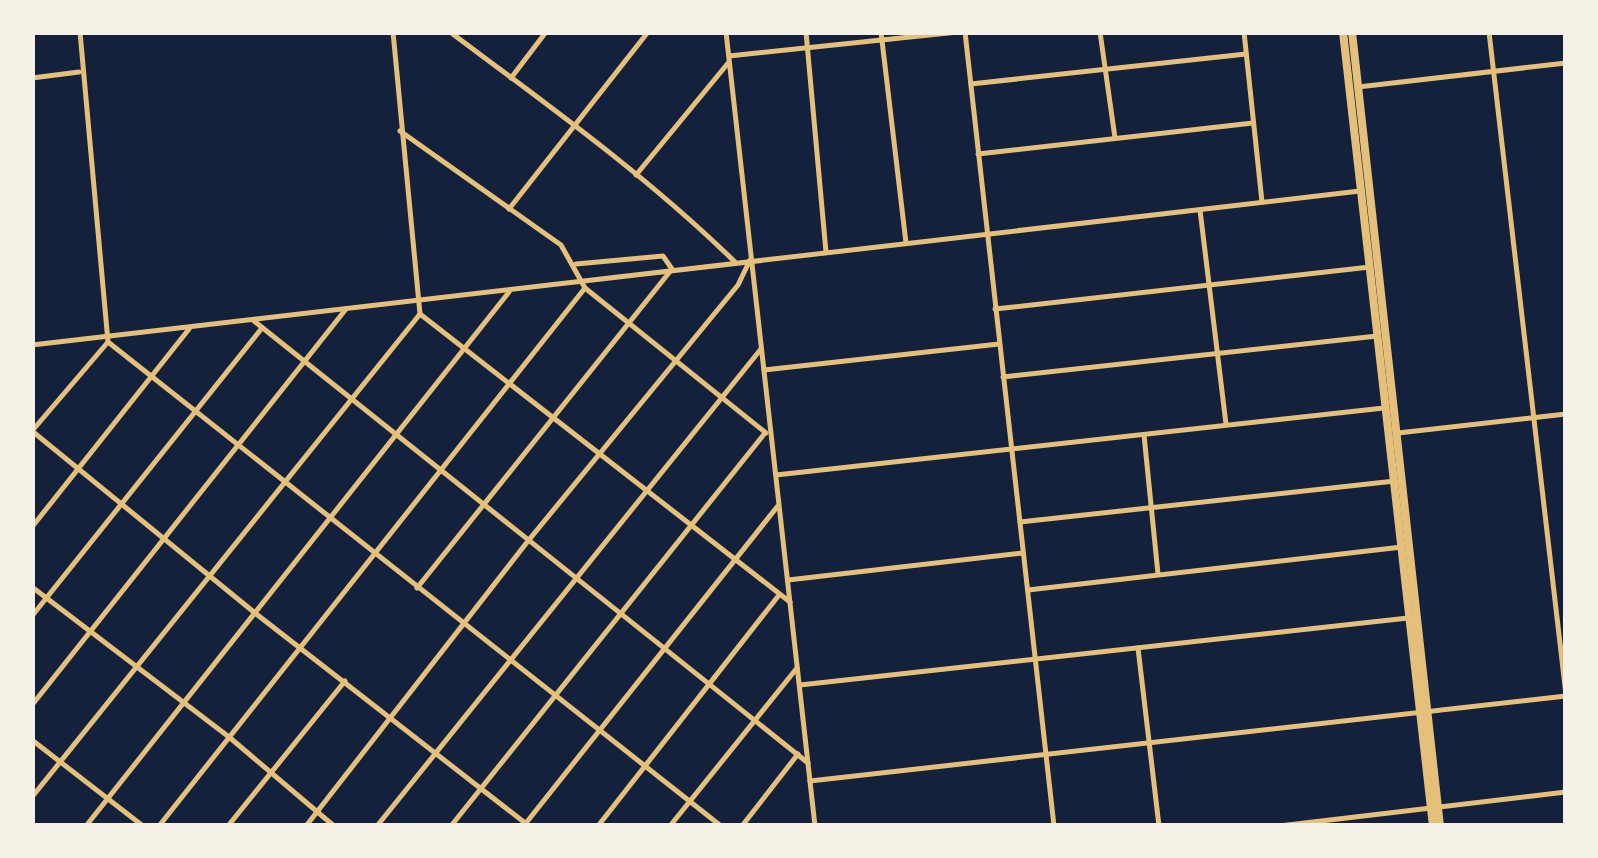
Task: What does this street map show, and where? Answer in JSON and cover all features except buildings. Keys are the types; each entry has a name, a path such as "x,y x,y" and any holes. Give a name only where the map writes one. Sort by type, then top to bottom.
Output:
{"highway":[{"path":"1344,32 1354,87"},
{"path":"1352,32 1365,191 1436,826"},
{"path":"1374,266 1386,408 1393,434"},
{"path":"1398,481 1409,618 1424,712"}],"street":[{"path":"80,32 80,72 108,340 721,826"},
{"path":"393,32 420,314 550,419 790,602"},
{"path":"450,32 578,126 735,262"},
{"path":"511,78 546,32"},
{"path":"509,210 648,32"},
{"path":"726,32 762,348 768,435 776,475 815,826"},
{"path":"806,32 826,252"},
{"path":"636,175 729,59 882,36 962,32 1054,826"},
{"path":"1100,32 1115,139"},
{"path":"1244,32 1262,202"},
{"path":"810,781 1566,696 1489,32"},
{"path":"882,36 906,243"},
{"path":"970,84 1246,54"},
{"path":"1354,87 1566,63"},
{"path":"32,78 80,72"},
{"path":"978,154 1253,123"},
{"path":"400,131 560,245 583,284 768,435"},
{"path":"32,345 108,340 583,284 672,269 1365,191"},
{"path":"1200,210 1226,424"},
{"path":"574,264 663,256 672,269"},
{"path":"306,826 528,541 738,286 752,260"},
{"path":"995,309 1374,266"},
{"path":"417,588 672,269"},
{"path":"160,826 583,284"},
{"path":"86,826 509,292"},
{"path":"32,705 346,310"},
{"path":"32,797 420,314"},
{"path":"254,322 808,763"},
{"path":"32,616 262,328"},
{"path":"32,526 189,329"},
{"path":"1003,377 1378,336"},
{"path":"108,340 32,432 526,825 778,506"},
{"path":"764,370 999,344"},
{"path":"377,826 762,348"},
{"path":"776,475 1386,408"},
{"path":"1393,434 1566,414"},
{"path":"451,826 690,526 768,435"},
{"path":"1144,435 1158,574"},
{"path":"1020,522 1398,481"},
{"path":"1028,590 1402,547"},
{"path":"788,580 1024,552"},
{"path":"32,587 229,738 334,826"},
{"path":"598,826 779,595"},
{"path":"800,686 1409,618"},
{"path":"1138,648 1159,826"},
{"path":"670,826 797,668"},
{"path":"228,826 344,681"},
{"path":"32,740 143,826"},
{"path":"742,826 798,754"},
{"path":"1279,826 1566,792"}]}
